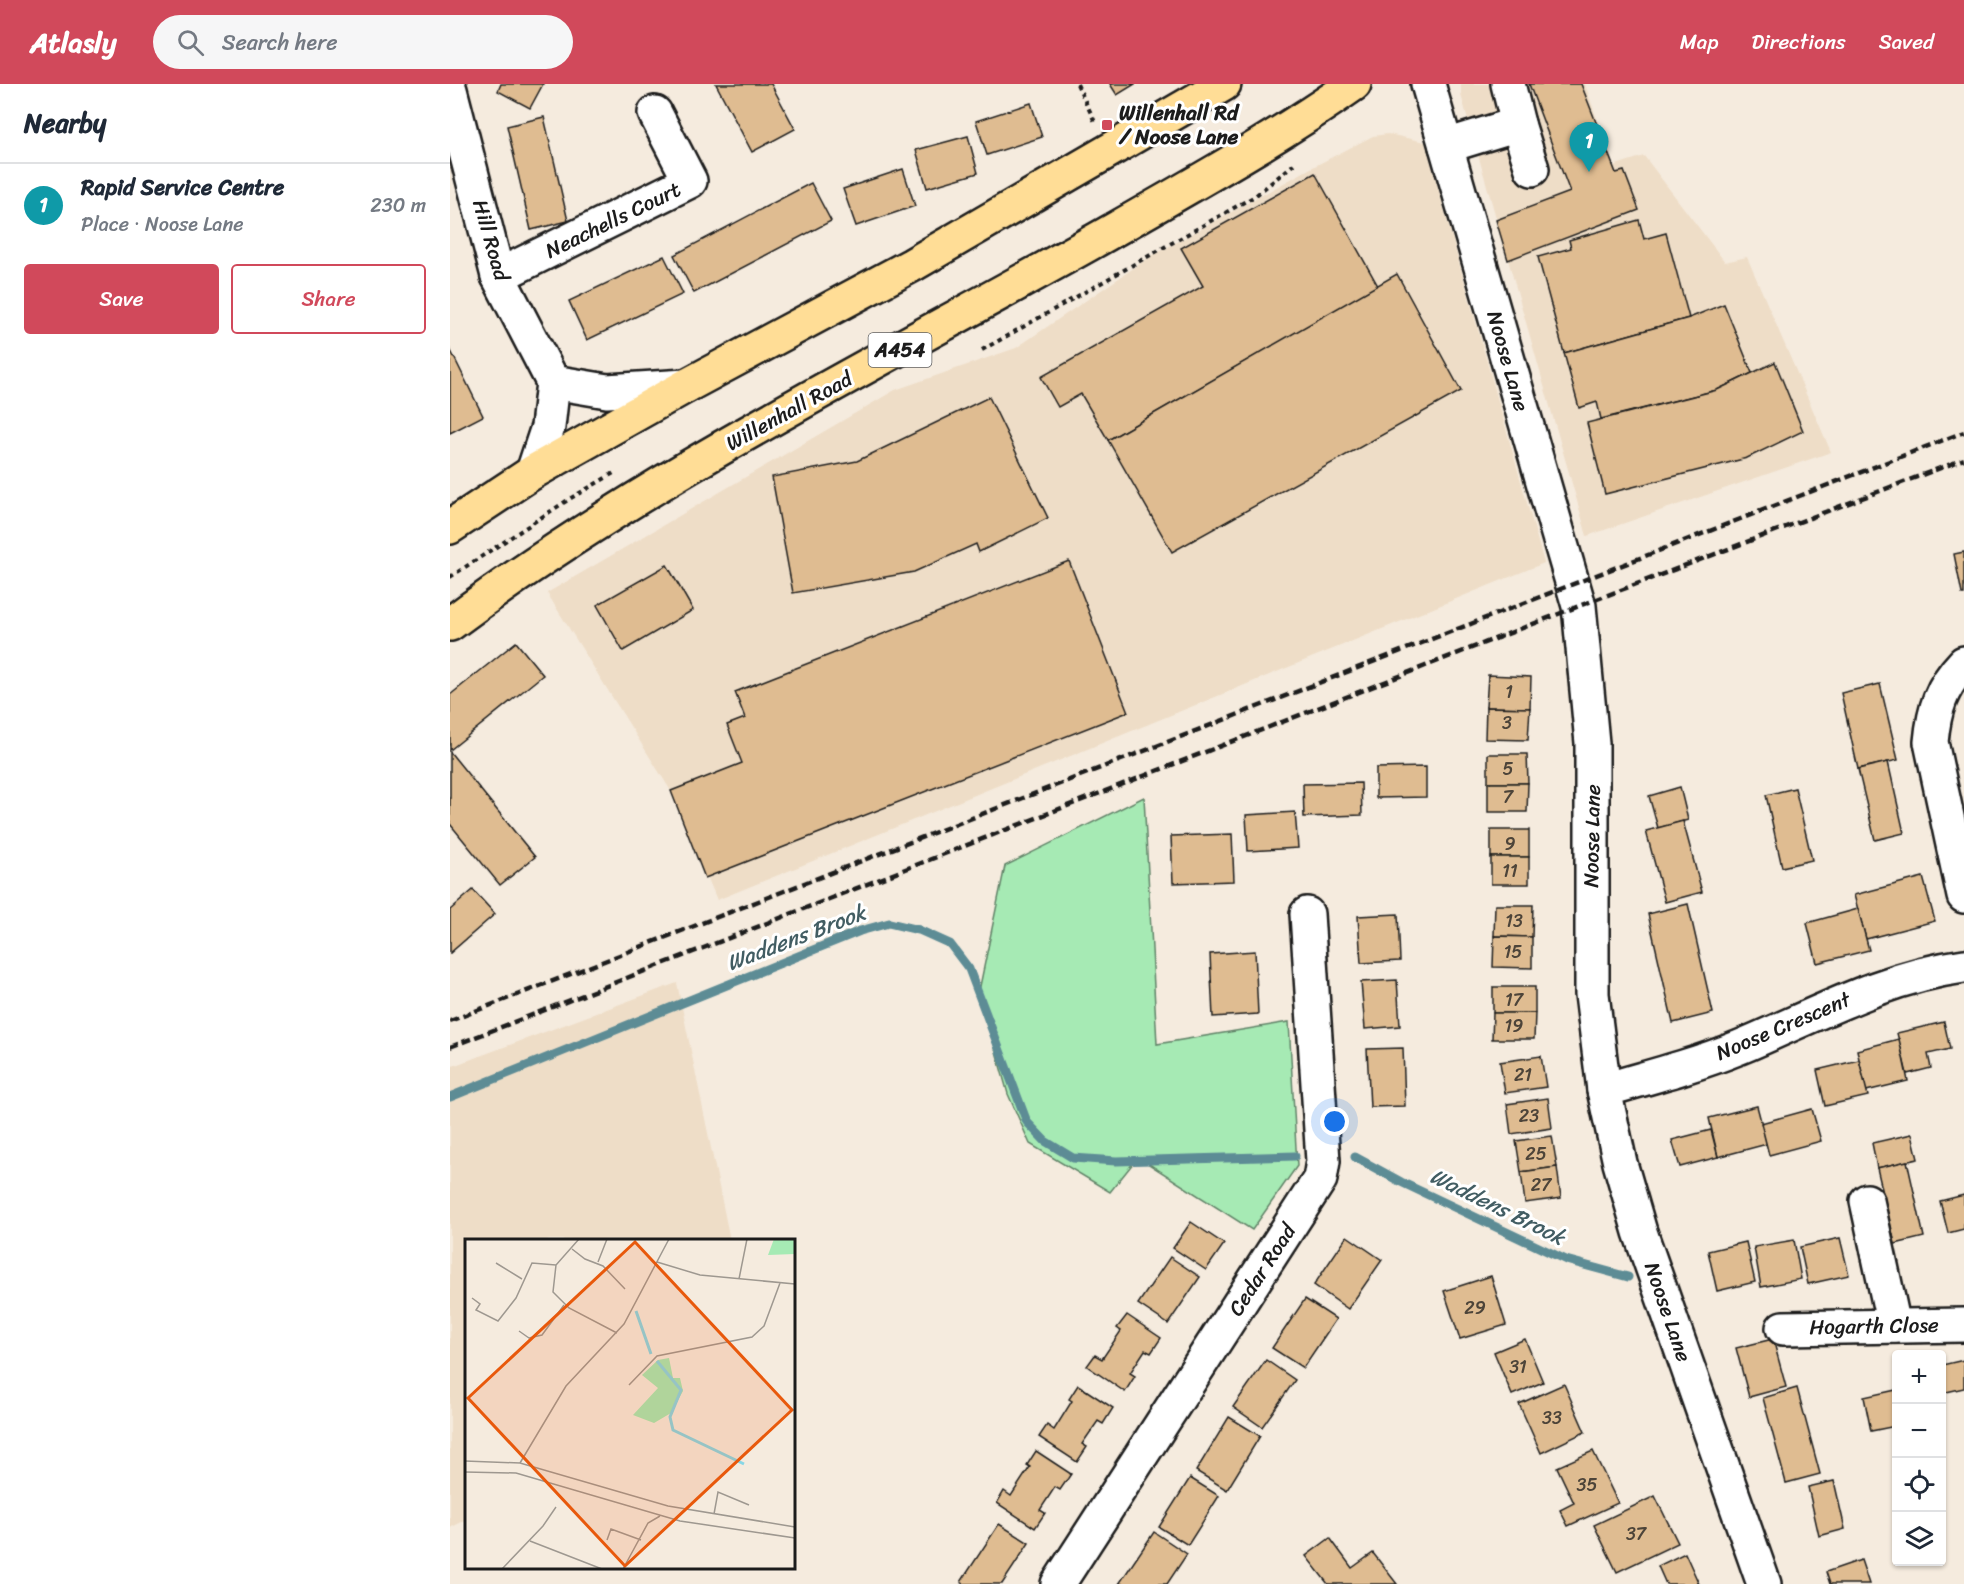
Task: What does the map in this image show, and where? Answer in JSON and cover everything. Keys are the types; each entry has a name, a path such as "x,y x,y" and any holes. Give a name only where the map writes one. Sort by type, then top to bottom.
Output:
{"highway":[{"path":"450,528 533,472 686,386 912,265 1224,84"},
{"name":"Willenhall Road","path":"450,624 545,557 720,449 1167,199 1299,122 1354,84"}],"street":[{"name":"Noose Lane","path":"1428,84 1579,606 1592,743 1591,947 1593,994 1604,1090 1620,1163 1640,1232 1764,1584"},
{"path":"1508,84 1532,169"},
{"name":"Hill Road","path":"450,90 498,276 553,382"},
{"name":"Neachells Court","path":"498,276 690,181 655,113"},
{"path":"1446,146 1518,124"},
{"path":"533,472 548,427 553,382 607,391 686,386"},
{"path":"1964,663 1947,681 1933,720 1931,742 1964,896"},
{"name":"Cedar Road","path":"1058,1584 1320,1179 1323,1161 1307,914"},
{"name":"Noose Crescent","path":"1604,1090 1674,1071 1740,1047 1853,995 1922,974 1964,966"},
{"path":"1868,1201 1894,1326"},
{"name":"Hogarth Close","path":"1783,1328 1964,1325"}],"path":[{"path":"982,350 1132,264"}],"shaded area":[{"path":"1461,84 1585,84 1613,166 1644,156 1725,262 1747,257 1831,452 1587,536 1461,95"},
{"path":"1388,134 1425,142 1544,563 717,900 671,791 547,593 895,390 1016,348 1150,257 1311,168 1373,136"},
{"path":"677,983 730,1239 465,1239 465,1520 450,1528 450,1067"}],"green space":[{"path":"1144,797 1157,1044 1289,1022 1297,1166 1252,1230 1138,1157 1110,1192 1030,1144 1008,1094 979,991 1005,866"}],"building":[{"path":"501,84 543,84 530,108 498,91"},
{"path":"716,84 771,84 795,129 752,152"},
{"path":"1110,84 1135,84 1117,95"},
{"path":"1529,84 1581,84 1616,173 1624,171 1639,210 1508,260 1496,220 1570,192"},
{"path":"1031,103 1042,137 987,155 976,121"},
{"path":"544,117 568,221 531,230 507,126"},
{"path":"968,136 978,173 927,188 916,150"},
{"path":"903,169 915,206 856,226 843,189"},
{"path":"1315,173 1378,286 1108,440 1081,394 1058,407 1041,377 1203,286 1181,248"},
{"path":"811,183 831,221 694,293 674,255"},
{"path":"1639,220 1644,239 1666,233 1689,318 1564,353 1538,257 1571,248 1569,240"},
{"path":"664,256 683,294 587,340 569,301"},
{"path":"1397,274 1461,391 1172,552 1108,440"},
{"path":"1724,304 1752,373 1717,390 1601,419 1597,402 1579,408 1564,353 1689,318"},
{"path":"450,349 483,416 450,433"},
{"path":"1775,362 1803,431 1747,458 1605,494 1587,423 1717,390"},
{"path":"989,397 1048,518 979,552 976,544 914,572 793,593 772,477 857,461"},
{"path":"1964,552 1964,594 1962,594 1954,554"},
{"path":"1069,561 1128,712 705,878 671,791 742,763 727,725 745,718 735,692"},
{"path":"667,565 693,610 623,651 597,605"},
{"path":"516,642 543,675 450,750 450,695"},
{"path":"1488,675 1531,677 1530,708 1486,707"},
{"path":"1880,684 1898,760 1858,769 1841,693"},
{"path":"1486,707 1530,708 1528,740 1485,739"},
{"path":"450,752 535,857 500,885 450,824"},
{"path":"1488,754 1527,754 1528,783 1488,783"},
{"path":"1888,762 1904,833 1875,840 1858,769"},
{"path":"1426,767 1426,797 1376,798 1376,768"},
{"path":"1361,783 1362,815 1304,817 1303,784"},
{"path":"1488,783 1528,783 1527,812 1488,812"},
{"path":"1680,787 1688,820 1658,828 1649,796"},
{"path":"1795,788 1812,860 1782,867 1766,795"},
{"path":"1295,812 1298,848 1248,851 1246,815"},
{"path":"1683,821 1702,892 1665,902 1646,831"},
{"path":"1491,830 1529,830 1529,857 1491,857"},
{"path":"1232,834 1234,881 1173,883 1171,836"},
{"path":"1491,857 1529,857 1529,884 1491,884"},
{"path":"1923,877 1935,921 1866,939 1854,895"},
{"path":"473,890 495,914 450,953 450,910"},
{"path":"1688,904 1713,1013 1673,1023 1648,914"},
{"path":"1495,905 1533,905 1532,937 1494,936"},
{"path":"1858,909 1869,950 1817,963 1807,923"},
{"path":"1398,914 1400,961 1361,963 1358,916"},
{"path":"1494,936 1532,937 1532,968 1493,967"},
{"path":"1255,951 1258,1014 1213,1017 1210,954"},
{"path":"1397,980 1400,1026 1365,1029 1361,982"},
{"path":"1493,987 1535,987 1535,1013 1493,1013"},
{"path":"1493,1013 1535,1013 1534,1039 1492,1039"},
{"path":"1944,1022 1950,1049 1928,1054 1931,1068 1907,1074 1897,1033"},
{"path":"1899,1039 1908,1081 1866,1091 1857,1050"},
{"path":"1403,1048 1405,1106 1370,1107 1367,1049"},
{"path":"1541,1056 1546,1087 1505,1093 1500,1062"},
{"path":"1859,1060 1868,1096 1825,1106 1817,1070"},
{"path":"1548,1098 1552,1128 1511,1134 1507,1104"},
{"path":"1757,1106 1767,1144 1718,1157 1709,1118"},
{"path":"1812,1109 1821,1141 1769,1155 1761,1123"},
{"path":"1711,1130 1718,1157 1680,1167 1672,1140"},
{"path":"1912,1134 1918,1159 1877,1168 1872,1143"},
{"path":"1552,1136 1557,1167 1521,1172 1516,1141"},
{"path":"1907,1161 1924,1237 1895,1244 1877,1168"},
{"path":"1557,1167 1561,1198 1525,1203 1521,1172"},
{"path":"1964,1195 1964,1229 1948,1233 1940,1201"},
{"path":"1191,1222 1224,1244 1206,1270 1173,1248"},
{"path":"1347,1236 1382,1260 1348,1309 1314,1285"},
{"path":"1840,1238 1849,1275 1808,1284 1800,1247"},
{"path":"1794,1240 1801,1279 1761,1287 1754,1247"},
{"path":"1746,1242 1755,1282 1717,1291 1708,1251"},
{"path":"1170,1257 1200,1277 1168,1324 1138,1304"},
{"path":"1491,1276 1506,1325 1460,1339 1444,1291"},
{"path":"1305,1299 1336,1319 1303,1368 1272,1348"},
{"path":"1127,1315 1161,1338 1151,1353 1145,1350 1130,1373 1135,1376 1125,1392 1087,1366 1095,1355 1102,1359 1121,1331 1117,1328"},
{"path":"1525,1339 1543,1382 1512,1395 1494,1352"},
{"path":"1773,1339 1786,1387 1749,1397 1736,1348"},
{"path":"1266,1360 1295,1380 1262,1427 1233,1407"},
{"path":"1964,1360 1964,1388 1946,1392 1946,1364"},
{"path":"1564,1384 1585,1432 1541,1453 1519,1404"},
{"path":"1078,1385 1113,1408 1103,1424 1098,1421 1082,1444 1087,1447 1077,1462 1039,1437 1047,1425 1054,1430 1072,1401 1069,1399"},
{"path":"1797,1388 1820,1474 1786,1483 1763,1398"},
{"path":"1892,1391 1892,1427 1871,1431 1864,1397"},
{"path":"1229,1417 1260,1436 1227,1490 1196,1471"},
{"path":"1036,1451 1071,1474 1060,1490 1055,1487 1040,1510 1045,1513 1035,1528 997,1503 1004,1491 1011,1496 1030,1467 1027,1465"},
{"path":"1593,1451 1618,1503 1568,1526 1560,1510 1574,1503 1557,1467"},
{"path":"1190,1478 1219,1496 1188,1545 1159,1527"},
{"path":"1834,1481 1845,1529 1819,1536 1808,1487"},
{"path":"1655,1496 1678,1543 1617,1572 1594,1525"},
{"path":"999,1524 1029,1543 1002,1584 964,1584 961,1582"},
{"path":"1154,1532 1187,1554 1167,1584 1119,1584"},
{"path":"1330,1538 1352,1568 1373,1553 1397,1584 1328,1584 1306,1556"},
{"path":"1685,1553 1699,1584 1666,1584 1658,1566"},
{"path":"1861,1560 1869,1584 1830,1584 1826,1572"}],"waterway":[{"name":"Waddens Brook","path":"450,1097 860,931 889,923 919,930 950,944 969,969 1027,1122 1045,1141 1073,1158 1116,1161 1295,1156"},
{"name":"Waddens Brook","path":"1355,1157 1401,1182 1566,1260 1628,1277"}],"railway":[{"path":"450,1021 1964,432"},
{"path":"450,1047 1579,606 1964,459"}],"place":[{"name":"Willenhall Rd / Noose Lane","path":"1107,125"},
{"name":"Rapid Service Centre","path":"1589,172"}]}
